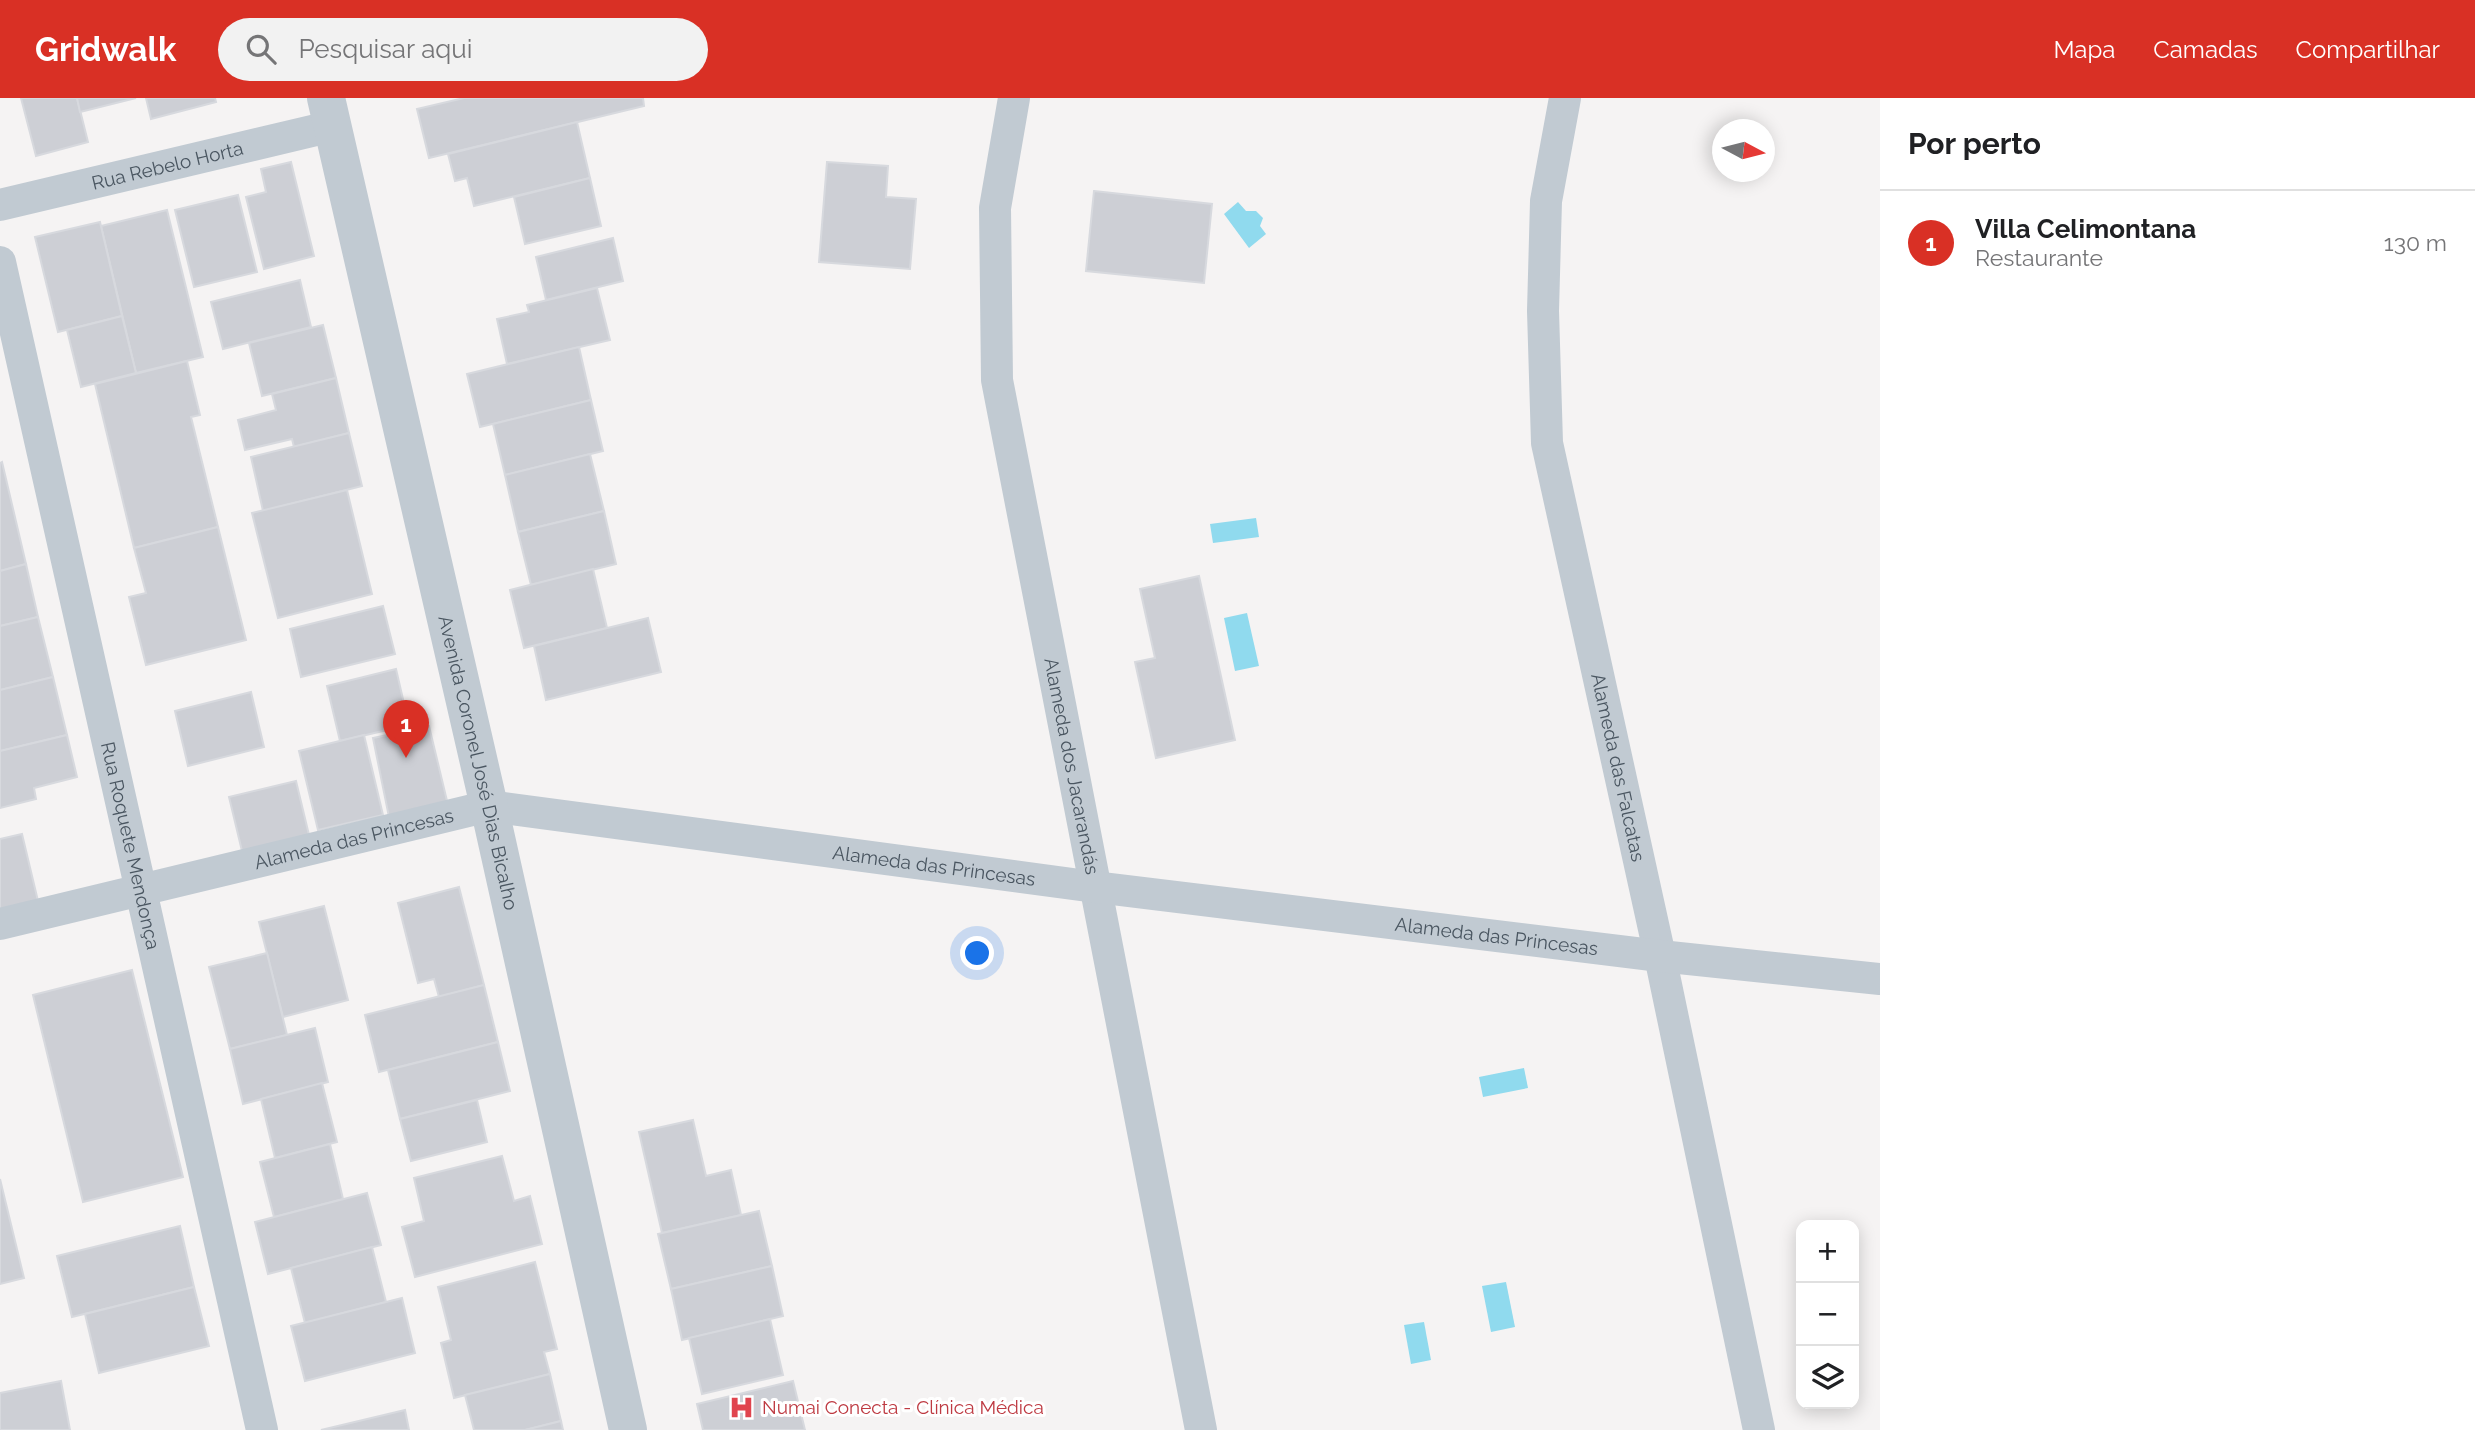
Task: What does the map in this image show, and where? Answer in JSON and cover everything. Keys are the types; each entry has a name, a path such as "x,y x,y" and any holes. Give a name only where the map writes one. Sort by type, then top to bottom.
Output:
{"street":[{"name":"Alameda dos Jacarandás","path":"1014,98 995,208 997,380 1201,1430"},
{"name":"Alameda das Falcatas","path":"1564,98 1546,201 1543,312 1547,443 1660,956 1759,1430"},
{"name":"Rua Rebelo Horta","path":"0,205 329,112"},
{"name":"Avenida Coronel José Dias Bicalho","path":"329,112 489,806 628,1430"},
{"name":"Rua Roquete Mendonça","path":"0,262 262,1430"},
{"name":"Alameda das Princesas","path":"0,924 489,806 1096,887 1660,956 1880,979"}],"water":[{"path":"1238,202 1246,211 1256,211 1263,218 1260,226 1266,234 1249,248 1224,214"},
{"path":"1256,518 1259,537 1213,543 1210,524"},
{"path":"1247,613 1259,666 1235,671 1224,618"},
{"path":"1524,1068 1528,1088 1483,1097 1479,1077"},
{"path":"1506,1282 1515,1327 1491,1332 1482,1286"},
{"path":"1424,1322 1431,1360 1411,1364 1404,1325"}],"building":[{"path":"21,98 77,98 88,142 36,156"},
{"path":"77,98 136,98 80,112"},
{"path":"146,98 215,98 216,102 151,119"},
{"path":"464,98 643,98 644,106 429,158 417,109"},
{"path":"577,122 590,178 474,206 467,178 455,181 448,154"},
{"path":"291,162 314,256 264,269 246,197 266,192 261,169"},
{"path":"827,162 888,166 886,197 916,199 910,269 819,262"},
{"path":"590,178 601,226 525,244 514,197"},
{"path":"1094,191 1212,204 1204,283 1086,271"},
{"path":"238,195 257,272 194,287 175,210"},
{"path":"167,210 203,357 136,373 101,226"},
{"path":"100,222 122,316 58,332 35,237"},
{"path":"613,238 623,281 546,300 536,257"},
{"path":"300,280 311,327 223,349 211,302"},
{"path":"597,288 610,340 507,364 497,319 529,312 527,305"},
{"path":"122,316 136,373 81,387 67,330"},
{"path":"323,325 336,378 262,396 249,343"},
{"path":"579,347 591,400 480,427 467,374"},
{"path":"187,361 200,415 191,417 218,527 134,548 95,384"},
{"path":"336,378 349,433 294,447 292,439 245,450 238,420 276,410 272,394"},
{"path":"591,400 603,451 505,475 493,424"},
{"path":"349,433 362,486 263,511 251,457"},
{"path":"590,454 604,511 518,532 505,475"},
{"path":"2,462 26,564 0,571 0,463"},
{"path":"347,490 372,594 278,618 252,513"},
{"path":"604,511 616,564 531,585 518,532"},
{"path":"218,527 246,640 146,665 129,597 146,593 134,548"},
{"path":"26,564 38,617 0,626 0,571"},
{"path":"593,569 607,628 524,648 510,590"},
{"path":"1199,576 1235,740 1156,758 1135,662 1155,658 1140,589"},
{"path":"383,606 395,654 301,677 290,629"},
{"path":"38,617 53,677 0,690 0,626"},
{"path":"648,618 661,672 546,700 534,646"},
{"path":"396,669 409,725 340,741 327,686"},
{"path":"53,677 67,735 0,751 0,690"},
{"path":"251,692 264,747 188,766 175,711"},
{"path":"429,726 448,805 390,822 373,738"},
{"path":"67,735 77,777 34,788 36,799 0,808 0,751"},
{"path":"364,735 383,815 318,830 299,751"},
{"path":"296,781 309,835 242,851 229,797"},
{"path":"22,834 38,901 0,909 0,839"},
{"path":"459,887 484,985 439,997 434,979 418,983 398,903"},
{"path":"324,906 348,1000 283,1017 259,922"},
{"path":"267,953 287,1035 230,1049 209,967"},
{"path":"132,970 183,1177 83,1202 33,995"},
{"path":"484,985 498,1042 379,1072 365,1015"},
{"path":"315,1028 328,1082 243,1104 230,1049"},
{"path":"498,1042 510,1091 400,1119 388,1070"},
{"path":"322,1083 337,1142 275,1158 261,1099"},
{"path":"477,1100 487,1142 411,1161 400,1119"},
{"path":"693,1120 706,1176 731,1170 741,1215 662,1233 639,1132"},
{"path":"330,1144 343,1199 274,1217 260,1162"},
{"path":"502,1156 514,1201 530,1196 542,1244 415,1277 402,1227 424,1221 414,1178"},
{"path":"0,1179 24,1278 0,1284"},
{"path":"367,1193 381,1245 268,1274 255,1222"},
{"path":"759,1211 772,1266 671,1289 658,1234"},
{"path":"180,1226 194,1287 72,1317 57,1256"},
{"path":"372,1247 386,1302 305,1323 291,1268"},
{"path":"535,1262 557,1349 544,1352 550,1374 454,1398 441,1343 451,1340 438,1287"},
{"path":"772,1266 783,1316 682,1340 671,1289"},
{"path":"194,1287 209,1346 99,1373 85,1314"},
{"path":"402,1298 415,1353 305,1381 291,1326"},
{"path":"770,1319 783,1375 702,1394 689,1338"},
{"path":"550,1374 561,1421 525,1430 474,1430 465,1395"},
{"path":"61,1381 70,1430 0,1430 0,1393"},
{"path":"793,1381 805,1430 703,1430 697,1404"},
{"path":"405,1410 409,1430 321,1430"},
{"path":"561,1421 563,1430 525,1430"}],"place":[{"name":"Villa Celimontana","path":"406,758"},
{"name":"Numai Conecta - Clínica Médica","path":"742,1407"}]}
